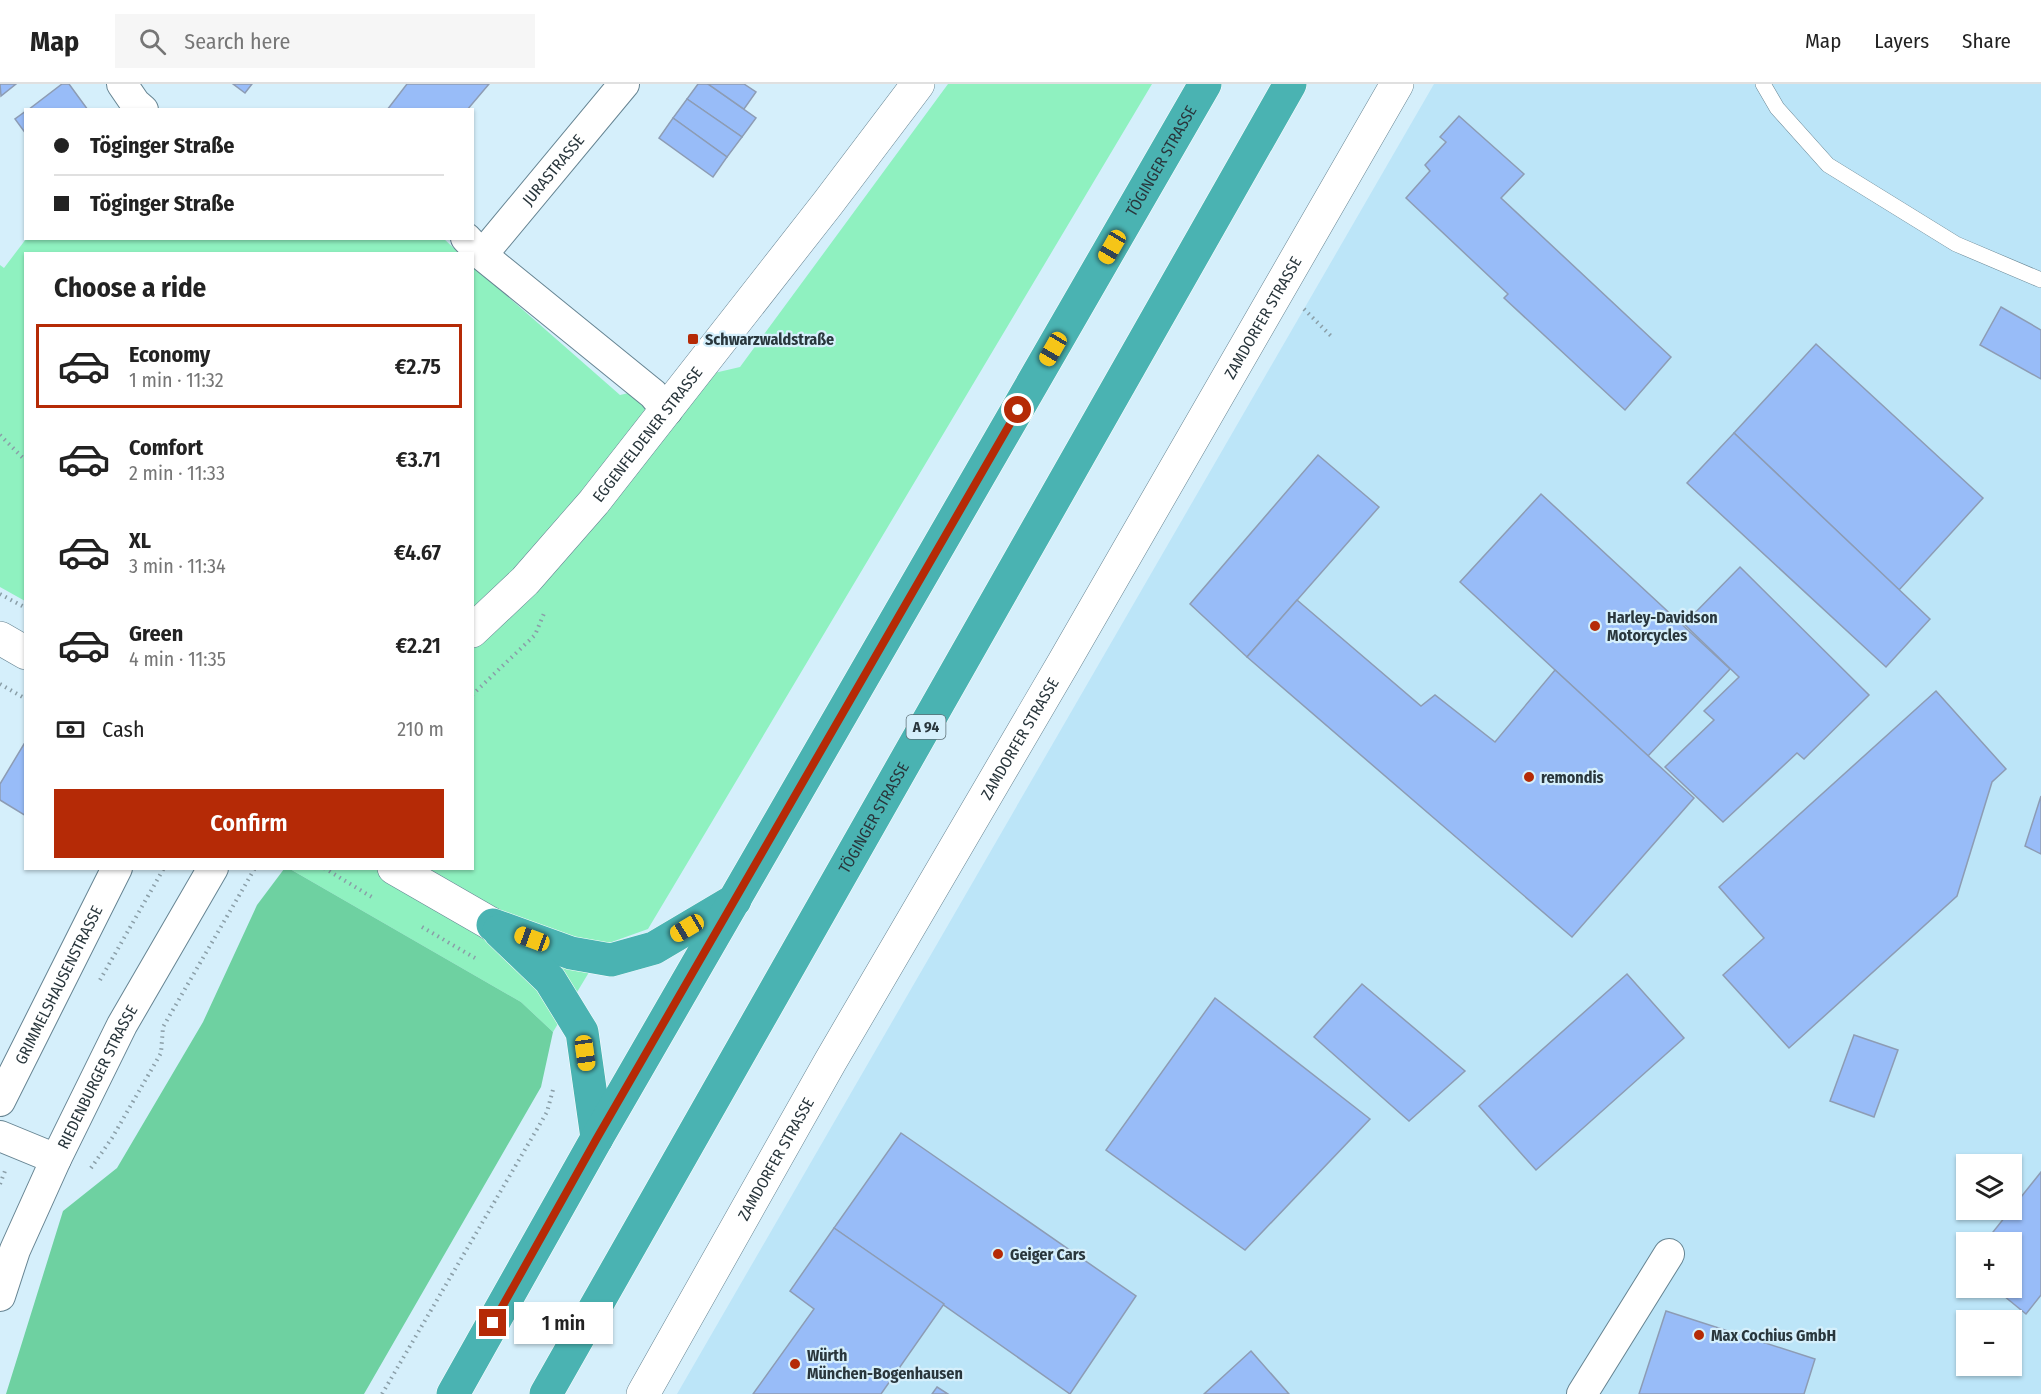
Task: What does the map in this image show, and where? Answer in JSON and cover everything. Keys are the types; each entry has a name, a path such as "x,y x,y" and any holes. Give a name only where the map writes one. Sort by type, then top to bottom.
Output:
{"highway":[{"name":"TÖGINGER STRASSE","path":"453,1394 597,1138 1205,84"},
{"name":"TÖGINGER STRASSE","path":"552,1381 823,909 1290,84"},
{"path":"493,925 571,953 611,960 654,948 736,899"},
{"path":"493,925 550,980 582,1032 597,1138"}],"street":[{"path":"122,84 141,108"},
{"name":"JURASTRASSE","path":"474,247 624,84"},
{"name":"EGGENFELDENER STRASSE","path":"474,629 533,573 594,502 667,411 918,84"},
{"name":"ZAMDORFER STRASSE","path":"644,1394 830,1062 1397,84"},
{"path":"474,247 653,394 667,411"},
{"path":"0,638 24,652"},
{"name":"GRIMMELSHAUSENSTRASSE","path":"0,1101 116,870"},
{"name":"RIEDENBURGER STRASSE","path":"0,1296 15,1250 56,1159 122,1025 212,870"},
{"path":"397,870 493,925"},
{"path":"0,1136 56,1159"},
{"path":"1582,1394 1669,1254"}],"lane":[{"path":"1763,84 1777,108 1828,165 1956,243 2041,280"}],"path":[{"path":"1299,304 1334,338"},
{"path":"0,435 24,459"},
{"path":"0,594 24,607"},
{"path":"0,684 24,698"},
{"path":"56,1159 90,1169 112,1138 161,1053 162,1027 254,870"},
{"path":"327,870 385,905"},
{"path":"416,923 477,959"},
{"path":"382,1394 548,1112 556,1078"}],"shaded area":[{"path":"1434,84 2041,84 2041,1394 677,1394"}],"green space":[{"path":"948,84 1152,84 648,929 606,944 553,1032 521,1002 292,870 474,870 474,267 620,395 740,367"},
{"path":"25,240 445,240 458,252 24,252 24,600 0,587 0,265 4,268"},
{"path":"283,870 292,870 521,1002 553,1032 541,1087 364,1394 6,1394 63,1211 117,1168 203,1022 257,905"}],"building":[{"path":"0,84 16,84 1,96"},
{"path":"62,84 69,84 87,108 31,108"},
{"path":"233,84 252,84 245,93"},
{"path":"407,84 489,84 469,108 389,108"},
{"path":"698,84 708,84 756,118 742,137 687,99"},
{"path":"708,84 744,84 756,92 744,109"},
{"path":"687,99 742,137 727,157 673,118"},
{"path":"24,112 24,131 15,119"},
{"path":"1459,116 1524,174 1501,198 1671,357 1625,410 1504,298 1508,294 1406,198 1430,171 1425,165 1446,142 1440,137"},
{"path":"673,118 727,157 713,177 659,138"},
{"path":"2001,307 2041,330 2041,379 1980,345"},
{"path":"1816,344 1983,498 1899,590 1734,433"},
{"path":"1734,433 1930,619 1886,667 1687,483"},
{"path":"1318,455 1379,507 1247,657 1190,604"},
{"name":"Harley-Davidson Motorcycles","path":"1541,494 1730,669 1648,756 1460,582"},
{"path":"1740,567 1869,695 1804,759 1797,753 1723,822 1665,767 1714,720 1704,711 1739,677 1684,624"},
{"name":"remondis","path":"1297,600 1421,706 1435,695 1495,742 1555,670 1694,798 1572,937 1247,657"},
{"path":"1936,691 2006,769 1992,782 1957,896 1789,1048 1723,975 1764,938 1719,887"},
{"path":"24,744 24,815 0,800 0,784"},
{"path":"2041,796 2041,854 2025,846"},
{"path":"1627,974 1684,1038 1536,1170 1479,1106"},
{"path":"1362,984 1465,1071 1409,1121 1314,1037"},
{"path":"1215,998 1370,1119 1245,1250 1106,1150"},
{"path":"1854,1035 1898,1050 1874,1117 1830,1101"},
{"path":"901,1133 1136,1296 1070,1394 834,1228"},
{"path":"2041,1172 2041,1295 2026,1314 2006,1298 2022,1298 2022,1232 1993,1232 2003,1220 2022,1220 2022,1196"},
{"path":"834,1228 944,1304 881,1394 753,1394 814,1309 790,1291"},
{"name":"Max Cochius GmbH","path":"1666,1311 1815,1359 1804,1394 1639,1394"},
{"path":"1251,1351 1289,1394 1204,1394"},
{"path":"937,1387 948,1394 932,1394"}],"place":[{"name":"Schwarzwaldstraße","path":"693,339"},
{"name":"Harley-Davidson Motorcycles","path":"1595,626"},
{"name":"remondis","path":"1529,777"},
{"name":"Geiger Cars","path":"998,1254"},
{"name":"Max Cochius GmbH","path":"1699,1335"},
{"name":"Würth München-Bogenhausen","path":"795,1364"}],"route":[{"path":"493,1323 597,1138 1018,410"}]}
